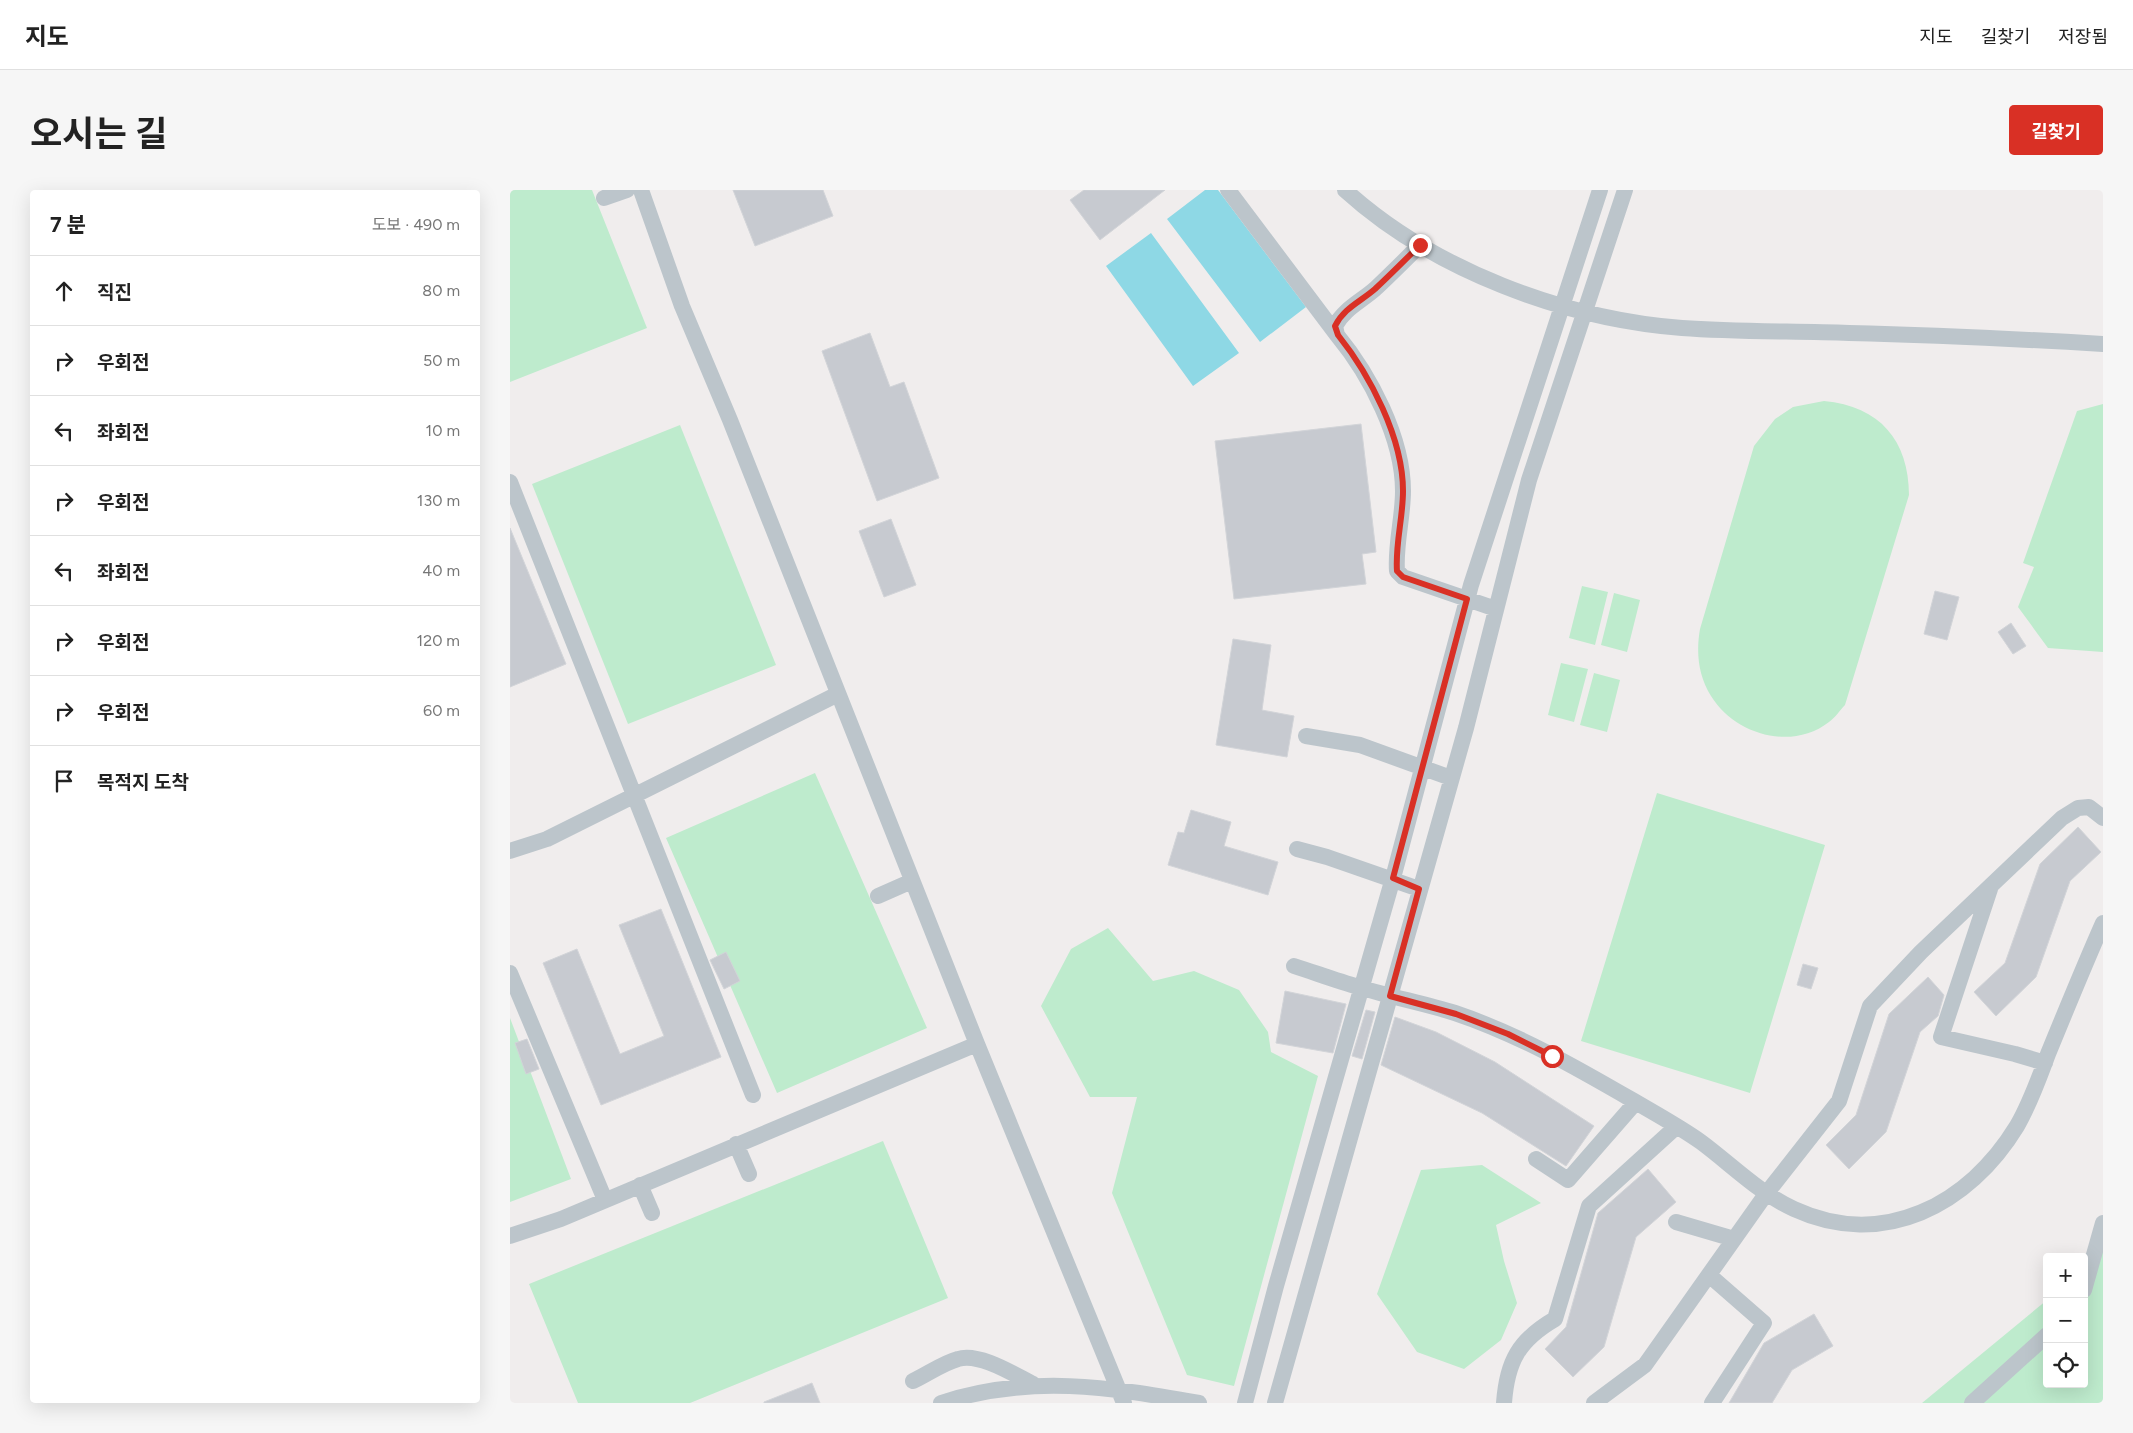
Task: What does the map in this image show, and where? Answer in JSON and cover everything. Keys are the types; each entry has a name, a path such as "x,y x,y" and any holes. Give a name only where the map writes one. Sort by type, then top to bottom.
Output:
{"street":[{"path":"604,198 627,190"},
{"path":"641,190 682,306 730,420 977,1044 1121,1396"},
{"path":"1228,190 1338,335 1374,390 1388,420 1396,448 1403,489 1397,571 1403,577 1496,609"},
{"path":"1345,190 1382,220 1420,245 1454,263 1519,291 1585,312 1681,328 1973,336 2103,344"},
{"path":"1245,1403 1360,988 1393,878 1467,599 1600,190"},
{"path":"1275,1403 1451,778 1529,480 1625,190"},
{"path":"1338,335 1335,326 1340,317 1374,290 1420,245"},
{"path":"510,482 753,1095"},
{"path":"510,851 547,839 838,694"},
{"path":"1306,736 1360,745 1451,778"},
{"path":"1594,1403 1645,1365 1766,1194 1839,1100 1870,1006 1921,952 2062,818 2078,808 2089,807 2103,818"},
{"path":"1297,849 1393,878 1419,889"},
{"path":"878,896 912,880"},
{"path":"1991,887 1942,1037 2045,1063"},
{"path":"1294,966 1360,988 1456,1014 1508,1034 1636,1102 1699,1141 1766,1194 1797,1211 1825,1220 1850,1225 1873,1225 1909,1219 1962,1189 1999,1152 2018,1125 2103,923"},
{"path":"510,973 605,1200"},
{"path":"510,1236 640,1186 977,1044"},
{"path":"1536,1159 1568,1180 1636,1102"},
{"path":"1504,1403 1506,1381 1522,1344 1535,1331 1555,1319 1589,1206 1676,1127"},
{"path":"736,1144 749,1174"},
{"path":"640,1186 652,1214"},
{"path":"1676,1222 1734,1239"},
{"path":"2088,1276 2103,1223"},
{"path":"1709,1274 1764,1323 1712,1403"},
{"path":"1972,1403 2043,1339"},
{"path":"913,1381 958,1359 970,1357 996,1366 1034,1384"},
{"path":"941,1403 972,1393 1034,1384 1121,1396 1199,1403"}],"green space":[{"path":"510,190 592,190 647,328 510,382"},
{"path":"1824,401 1844,404 1861,410 1876,419 1888,430 1904,458 1908,476 1909,495 1845,705 1831,720 1814,731 1798,736 1782,737 1749,729 1734,721 1721,710 1703,680 1698,646 1700,629 1754,446 1775,419 1793,407"},
{"path":"2103,404 2103,652 2048,648 2018,607 2034,567 2023,563 2077,411"},
{"path":"680,425 776,665 628,724 532,484"},
{"path":"1582,586 1608,592 1595,645 1569,638"},
{"path":"1614,593 1640,600 1627,652 1601,645"},
{"path":"1561,663 1588,669 1574,722 1548,715"},
{"path":"1594,673 1620,680 1607,732 1580,725"},
{"path":"815,773 927,1028 777,1093 666,838"},
{"path":"1657,793 1825,845 1750,1093 1581,1041"},
{"path":"1108,928 1153,981 1194,971 1239,990 1268,1032 1271,1052 1318,1076 1234,1386 1187,1375 1112,1193 1137,1097 1090,1097 1041,1006 1071,949"},
{"path":"510,1018 571,1179 510,1202"},
{"path":"883,1141 948,1298 690,1403 578,1403 529,1284"},
{"path":"1482,1165 1541,1203 1496,1225 1504,1261 1517,1303 1501,1340 1464,1369 1417,1352 1377,1294 1421,1170"},
{"path":"2103,1246 2103,1403 1922,1403 2043,1303 2043,1388 2088,1388 2088,1265"}],"water":[{"path":"1205,190 1218,190 1306,307 1260,342 1167,219"},
{"path":"1151,233 1239,353 1193,386 1106,266"}],"building":[{"path":"733,190 823,190 833,216 755,246"},
{"path":"1084,190 1165,190 1100,240 1070,200"},
{"path":"870,333 890,387 904,382 939,478 877,501 822,351"},
{"path":"1361,424 1376,552 1362,554 1366,584 1234,599 1215,441"},
{"path":"891,519 916,585 884,597 859,531"},
{"path":"510,528 566,664 510,687"},
{"path":"1935,591 1959,597 1947,640 1924,634"},
{"path":"2011,623 2026,646 2013,654 1998,632"},
{"path":"1233,639 1271,645 1262,710 1294,716 1287,757 1216,745"},
{"path":"1191,810 1231,822 1224,846 1278,862 1268,895 1168,865 1178,832 1184,833"},
{"path":"2078,827 2101,852 2070,881 2036,977 1996,1016 1974,992 2005,963 2040,864"},
{"path":"661,909 721,1057 601,1105 543,963 577,949 620,1054 664,1036 619,925"},
{"path":"726,952 740,981 724,989 710,960"},
{"path":"1803,964 1818,968 1811,989 1797,985"},
{"path":"1928,977 1944,995 1938,1016 1920,1032 1886,1132 1849,1169 1826,1145 1856,1115 1889,1014"},
{"path":"1285,991 1346,1004 1333,1053 1276,1043"},
{"path":"1366,1010 1375,1012 1362,1059 1352,1056"},
{"path":"1395,1017 1436,1032 1495,1062 1594,1126 1566,1166 1482,1113 1381,1065"},
{"path":"527,1039 539,1069 526,1074 515,1043"},
{"path":"1648,1169 1676,1202 1636,1237 1604,1347 1573,1377 1545,1349 1566,1327 1598,1213"},
{"path":"1814,1314 1833,1346 1792,1370 1772,1403 1729,1403 1764,1343"},
{"path":"812,1383 820,1403 764,1403 764,1402"}],"route":[{"path":"1420,245 1374,290 1348,308 1335,326 1338,335 1374,390 1388,420 1396,448 1403,489 1401,526 1396,561 1397,571 1403,577 1467,599 1393,878 1419,889 1390,996 1456,1014 1508,1034 1552,1056"}]}
